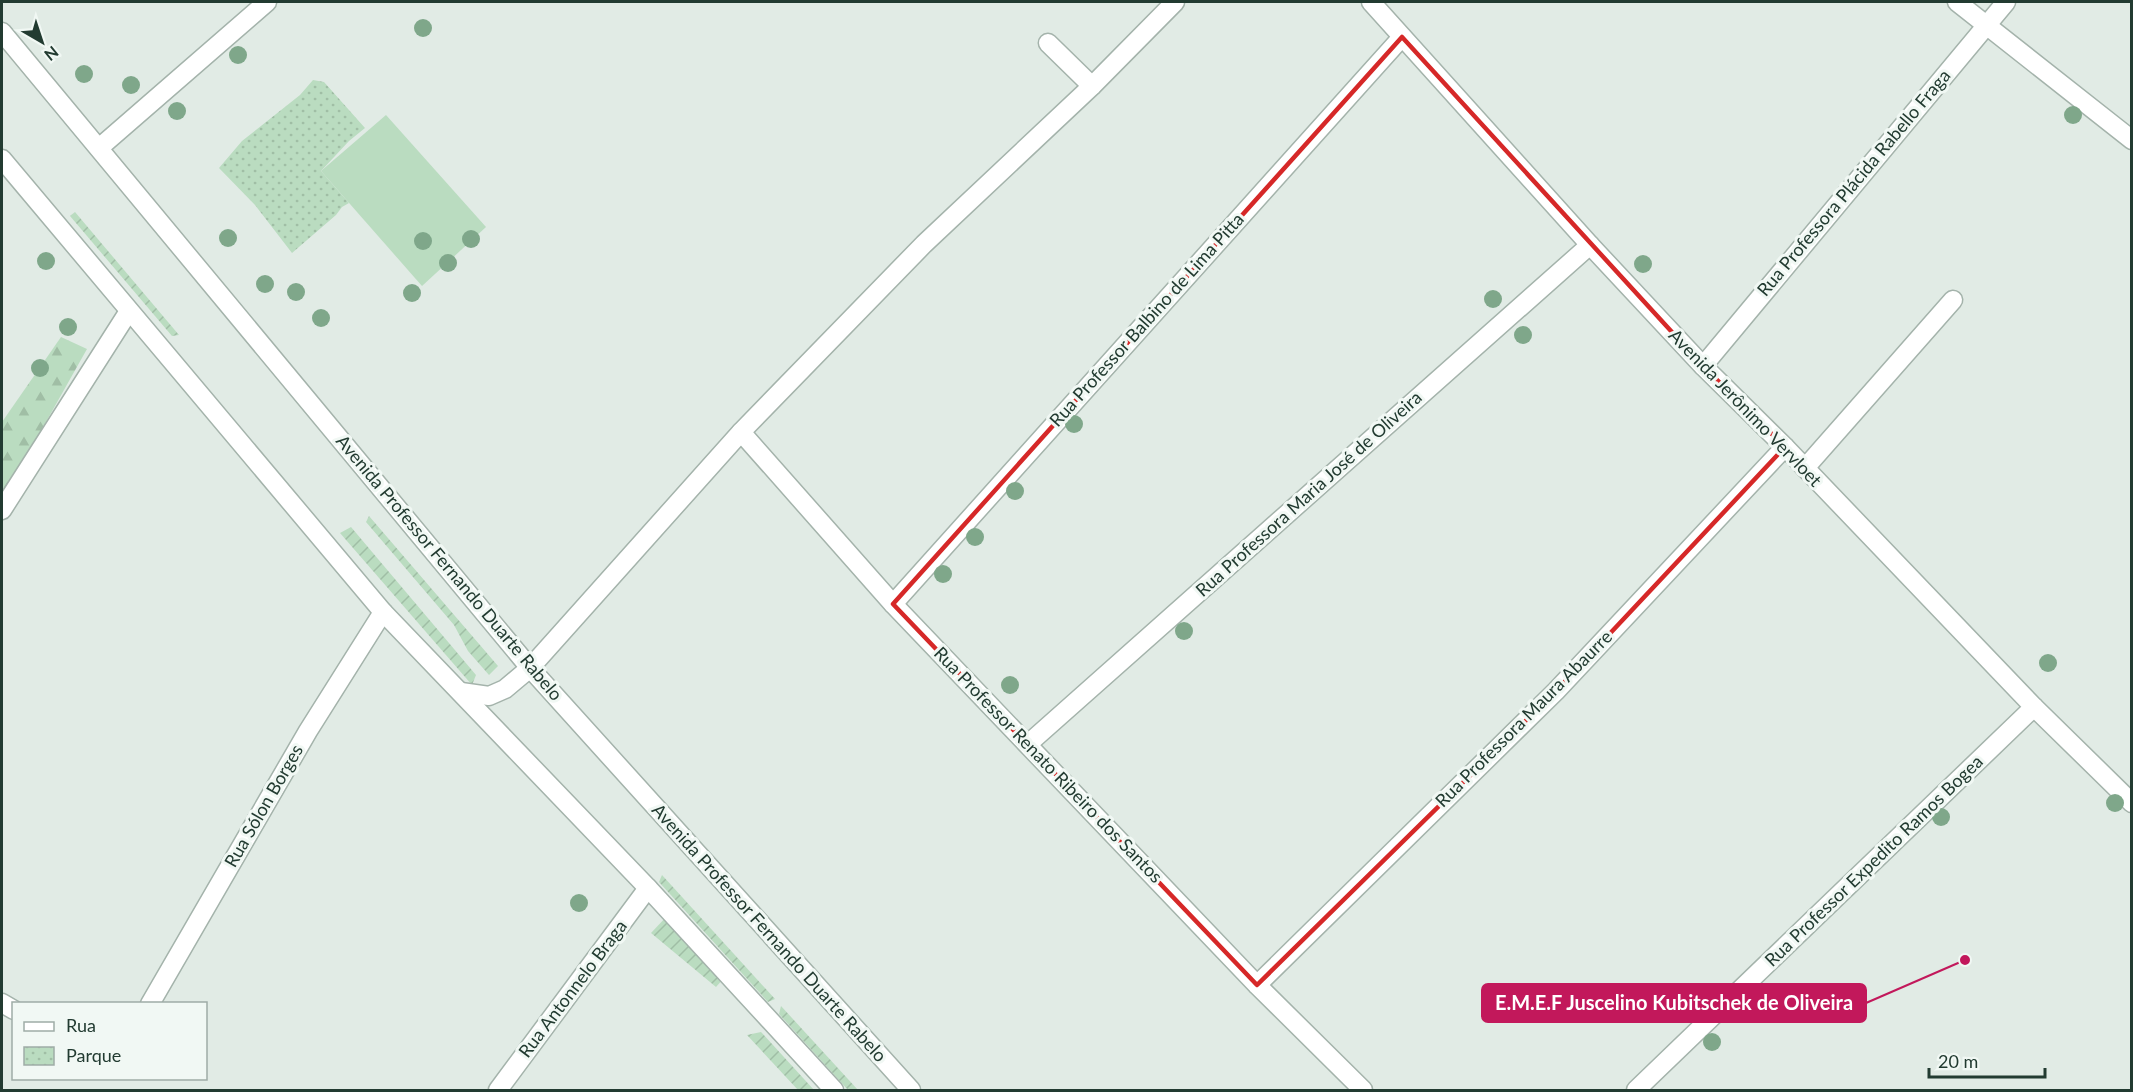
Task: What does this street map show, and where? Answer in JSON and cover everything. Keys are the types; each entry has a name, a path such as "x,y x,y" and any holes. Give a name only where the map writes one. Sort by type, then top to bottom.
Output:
{"street":[{"path":"99,148 267,2"},
{"path":"461,692 489,696 505,689 530,668 741,432 924,244 1092,86 1175,2"},
{"name":"Avenida Jerônimo Vervloet","path":"1371,2 1590,245 1703,366 1785,447 2034,707 2132,803"},
{"path":"1957,2 2132,140"},
{"name":"Rua Professora Plácida Rabello Fraga","path":"1703,366 2006,2"},
{"name":"Avenida Professor Fernando Duarte Rabelo","path":"2,32 530,668 911,1090"},
{"name":"Rua Professor Balbino de Lima Pitta","path":"892,604 1402,37"},
{"path":"1048,43 1092,86"},
{"path":"2,159 383,612 648,888 834,1090"},
{"name":"Rua Professora Maria José de Oliveira","path":"1028,744 1590,245"},
{"path":"1805,468 1953,300"},
{"path":"2,510 129,311"},
{"name":"Rua Professor Renato Ribeiro dos Santos","path":"741,432 892,604 1257,985 1363,1090"},
{"name":"Rua Professora Maura Abaurre","path":"1257,985 1556,691 1785,447"},
{"name":"Rua Sólon Borges","path":"151,1002 308,731 383,612"},
{"name":"Rua Professor Expedito Ramos Bogea","path":"1636,1090 2034,707"},
{"name":"Rua Antonnelo Braga","path":"498,1090 648,888"}],"highlighted area":[{"path":"1402,37 1703,366 1785,447 1556,691 1257,985 893,604"}],"green space":[{"path":"313,80 324,82 365,128 349,141 321,171 349,203 292,253 255,205 219,168 242,141 300,95"},
{"path":"386,115 486,227 422,286 321,171"},
{"path":"75,212 179,335 172,336 70,216"},
{"path":"61,337 87,349 2,500 2,422"},
{"path":"369,516 498,666 489,675 468,651 454,625 366,522"},
{"path":"351,527 476,675 472,685 340,533"},
{"path":"662,875 775,999 768,1002 659,882"},
{"path":"667,916 724,978 716,987 651,933"},
{"path":"781,1006 858,1090 848,1090 779,1014"},
{"path":"761,1032 814,1090 798,1090 747,1035"}],"place":[{"name":"E.M.E.F Juscelino Kubitschek de Oliveira","path":"1965,960"}]}
